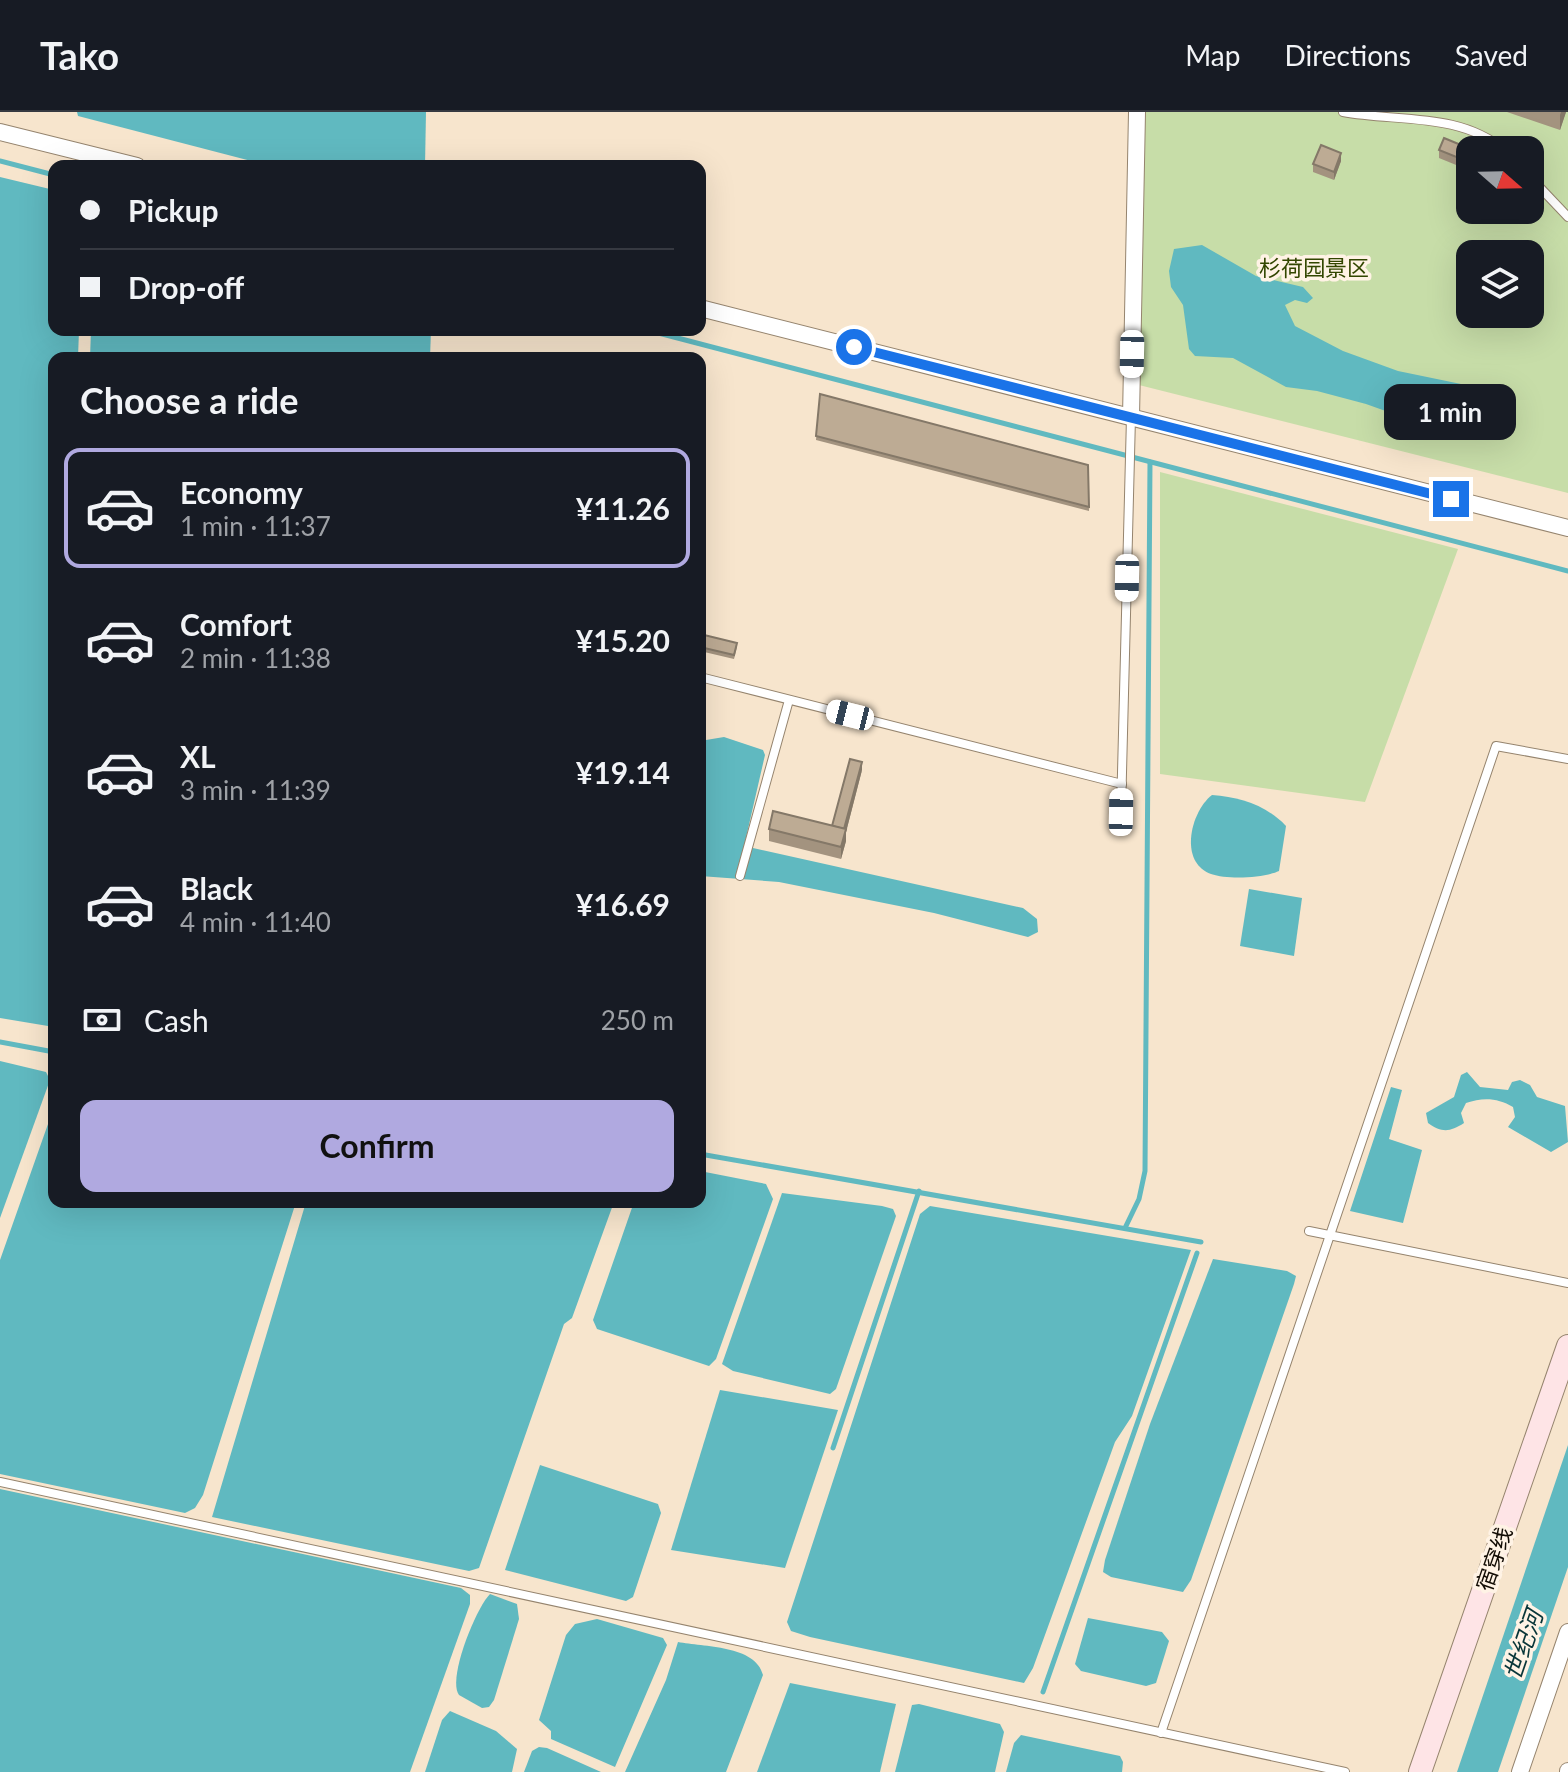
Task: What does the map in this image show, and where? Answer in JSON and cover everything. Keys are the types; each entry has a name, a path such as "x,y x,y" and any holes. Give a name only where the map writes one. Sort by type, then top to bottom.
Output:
{"main road":[{"name":"宿穿线","path":"1420,1772 1568,1346"}],"street":[{"path":"1131,417 1137,112"},
{"path":"0,132 113,160"},
{"path":"706,310 1568,528"},
{"path":"1520,1772 1568,1632"}],"lane":[{"path":"1343,112 1413,115 1458,125 1482,136"},
{"path":"1544,192 1568,217"},
{"path":"1121,812 1131,417"},
{"path":"706,679 1122,784"},
{"path":"740,876 789,700"},
{"path":"1161,1733 1496,746 1568,759"},
{"path":"1309,1231 1568,1283"},
{"path":"0,1482 1345,1772"}],"green space":[{"name":"杉荷园景区","path":"1145,112 1568,112 1568,493 1139,385"},
{"path":"1160,472 1458,549 1365,802 1160,774"}],"water":[{"path":"77,112 426,112 425,160 247,160 78,116"},
{"path":"0,177 48,189 48,336 79,336 78,352 48,352 48,1026 0,1018"},
{"path":"1202,245 1256,276 1303,287 1313,298 1307,303 1295,300 1285,305 1295,326 1343,351 1398,371 1461,384 1471,395 1467,426 1450,434 1366,404 1317,391 1286,387 1233,358 1195,356 1189,349 1183,305 1171,287 1169,271 1174,249"},
{"path":"91,336 431,336 430,352 90,352"},
{"path":"724,737 763,750 765,755 745,842 753,848 1023,908 1037,919 1038,932 1028,937 934,913 779,882 706,876 706,740"},
{"path":"1212,795 1252,803 1286,826 1279,871 1236,878 1211,874 1201,868 1194,859 1191,836 1198,812"},
{"path":"1249,889 1302,898 1294,956 1240,946"},
{"path":"0,1061 46,1072 48,1086 0,1218"},
{"path":"1467,1072 1480,1087 1508,1090 1512,1082 1520,1080 1530,1085 1537,1097 1565,1106 1568,1142 1551,1152 1508,1127 1515,1117 1513,1107 1490,1099 1466,1103 1461,1113 1464,1123 1454,1128 1442,1130 1428,1123 1426,1113 1454,1097 1461,1075"},
{"path":"1391,1087 1402,1090 1389,1139 1422,1150 1403,1223 1350,1211"},
{"path":"48,1124 48,1208 294,1208 203,1495 195,1508 185,1513 0,1474 0,1260"},
{"path":"706,1172 766,1184 773,1199 716,1359 709,1366 597,1329 593,1320 632,1208 706,1208"},
{"path":"782,1193 882,1206 893,1209 896,1216 836,1389 830,1394 733,1371 722,1364"},
{"path":"930,1206 1191,1250 1132,1416 1115,1442 1033,1668 1024,1683 810,1637 791,1631 787,1622 920,1214"},
{"path":"304,1208 612,1208 572,1318 564,1324 479,1568 469,1571 212,1517"},
{"path":"1213,1259 1287,1271 1296,1276 1191,1580 1183,1592 1111,1577 1103,1572 1150,1424"},
{"path":"720,1390 838,1410 785,1568 671,1550"},
{"name":"世纪河","path":"1568,1445 1568,1567 1498,1772 1457,1772"},
{"path":"540,1465 658,1504 661,1513 633,1597 626,1601 505,1570"},
{"path":"0,1489 461,1588 470,1595 470,1604 410,1772 0,1772"},
{"path":"490,1594 517,1604 519,1619 494,1700 489,1707 482,1708 459,1695 456,1687 460,1660 471,1628"},
{"path":"1088,1618 1162,1632 1169,1641 1156,1683 1146,1686 1081,1671 1075,1664"},
{"path":"597,1619 663,1638 667,1645 615,1767 551,1739 551,1731 539,1720 566,1635 575,1624"},
{"path":"678,1642 740,1653 758,1665 763,1675 726,1772 625,1772 666,1680"},
{"path":"790,1683 896,1704 880,1772 757,1772"},
{"path":"919,1704 1000,1724 1004,1732 995,1772 895,1772 912,1705"},
{"path":"450,1711 496,1731 517,1749 512,1772 425,1772 442,1720"},
{"path":"1021,1735 1120,1756 1122,1772 1006,1772 1014,1743"},
{"path":"539,1747 601,1772 524,1772 532,1751"}],"building":[{"path":"1444,138 1456,143 1456,157 1439,150"},
{"path":"1321,145 1341,153 1334,172 1313,164"},
{"path":"820,394 1088,465 1089,507 816,436"},
{"path":"706,635 737,643 734,655 706,648"},
{"path":"850,759 862,762 844,829 832,826"},
{"path":"773,811 846,829 841,847 769,829"}],"waterway":[{"path":"0,161 48,173"},
{"path":"670,336 1568,571"},
{"path":"1125,1228 1139,1199 1145,1171 1150,462"},
{"path":"0,1042 48,1051"},
{"path":"706,1155 1201,1242"},
{"path":"833,1448 919,1191"},
{"path":"1043,1692 1197,1253"}],"route":[{"path":"854,347 1451,499"}]}
